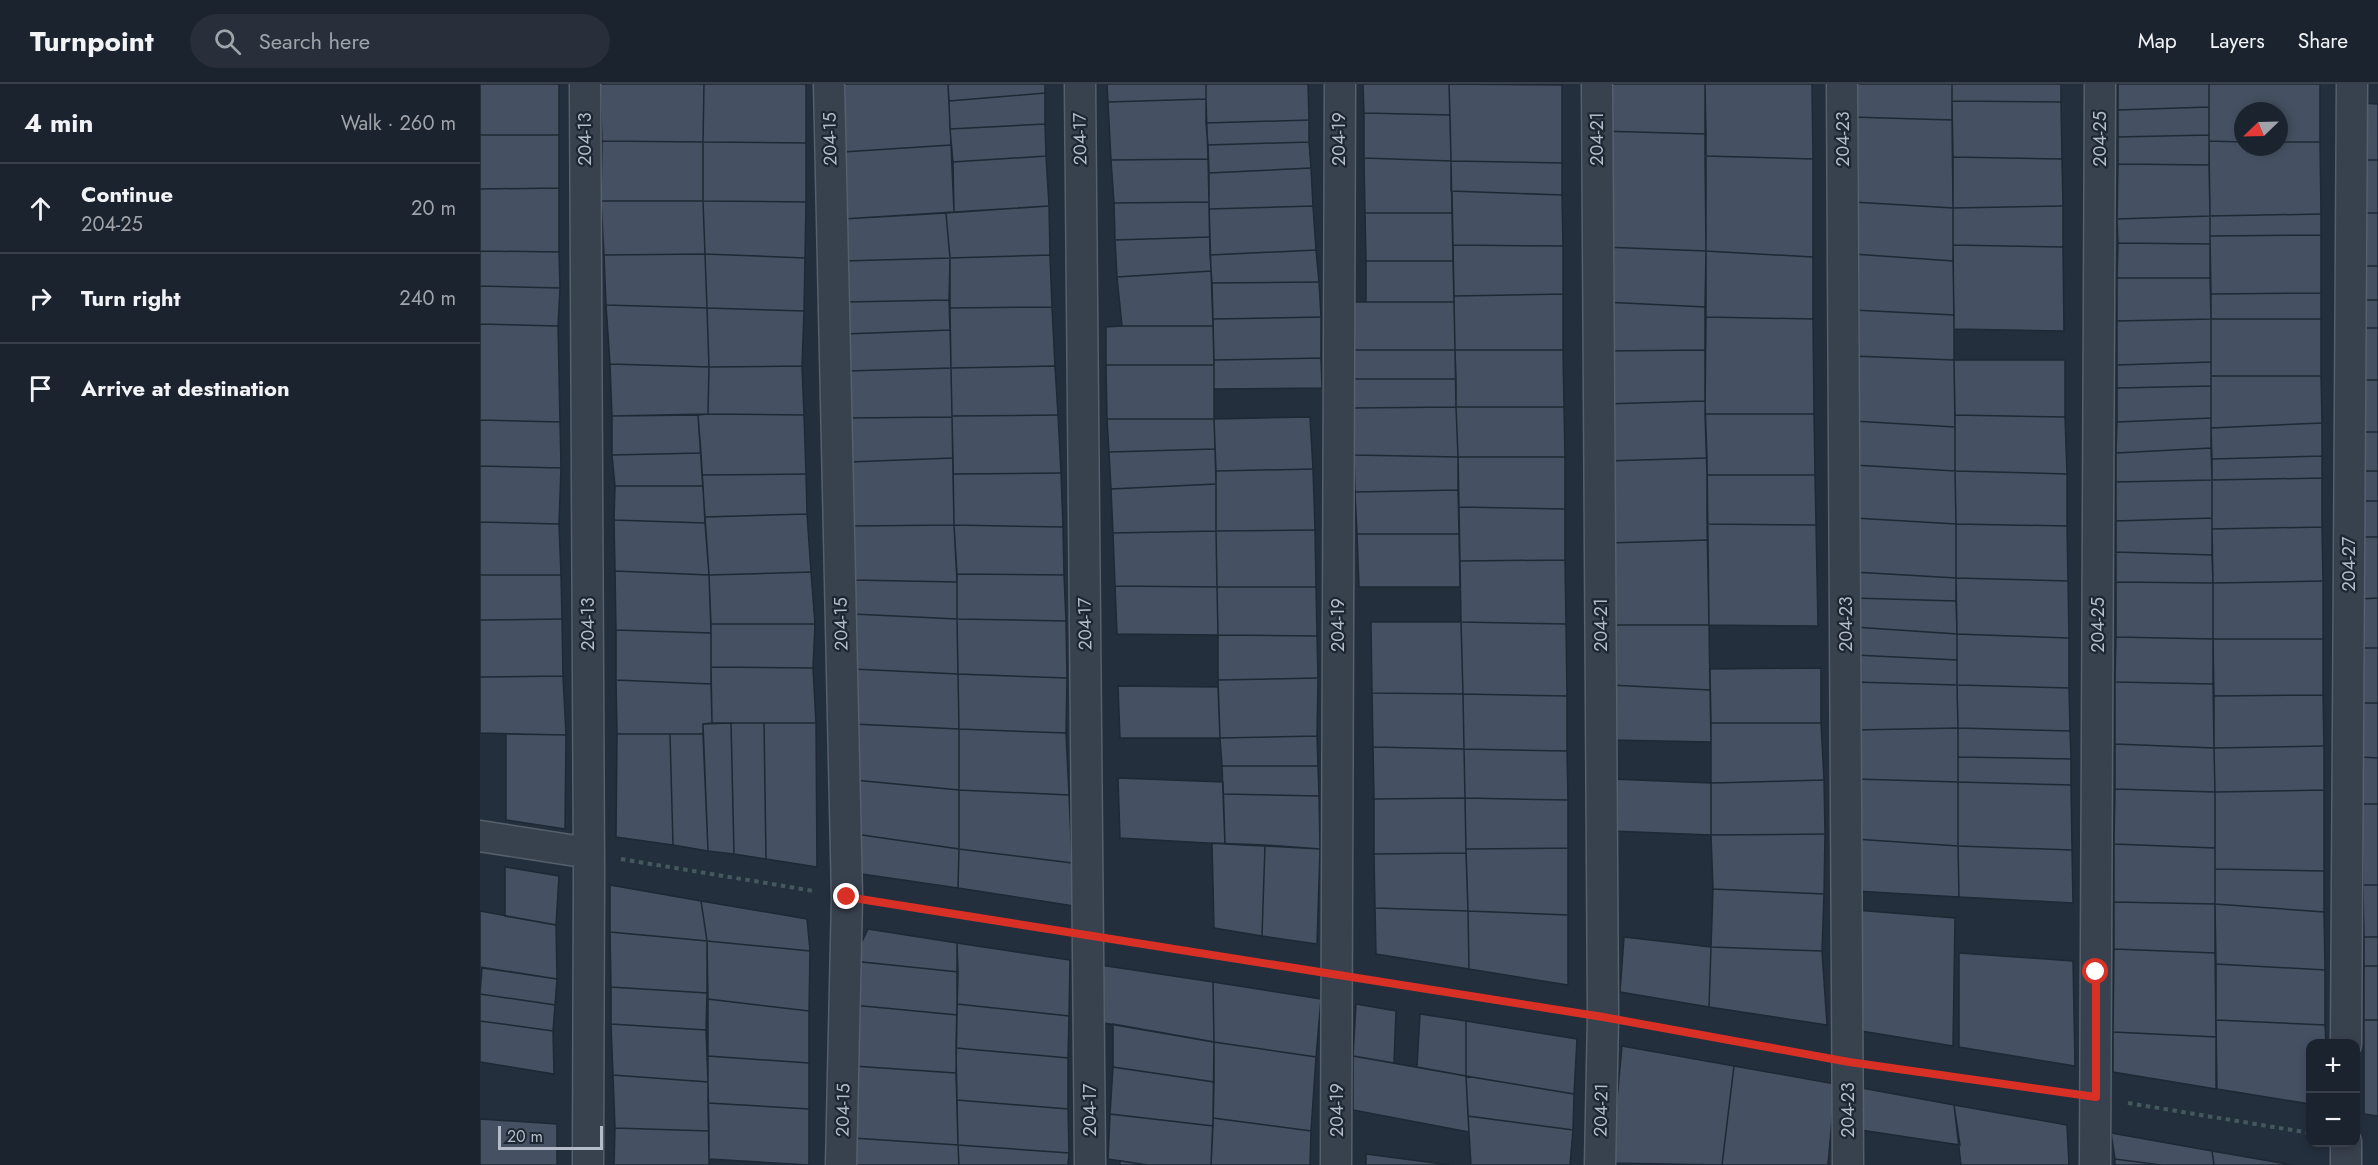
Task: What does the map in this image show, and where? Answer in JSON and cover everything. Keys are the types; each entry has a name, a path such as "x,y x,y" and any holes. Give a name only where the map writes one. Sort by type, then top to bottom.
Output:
{"street":[{"name":"204-13","path":"585,84 589,853 588,1165"},
{"name":"204-15","path":"829,84 847,897 841,1165"},
{"name":"204-17","path":"1080,84 1090,1165"},
{"name":"204-19","path":"1336,1165 1340,84"},
{"name":"204-21","path":"1597,84 1603,1017 1600,1165"},
{"name":"204-23","path":"1842,84 1848,1165"},
{"name":"204-25","path":"2095,1165 2100,84"},
{"name":"204-27","path":"2346,1039 2352,84"},
{"path":"480,836 589,853"},
{"path":"2346,1147 2346,1165"}],"path":[{"path":"589,853 847,897 1603,1017 1849,1062 2096,1097 2306,1132"}],"building":[{"path":"480,84 559,84 559,135 480,135"},
{"path":"600,84 704,84 703,142 602,141"},
{"path":"704,84 806,84 806,143 703,142"},
{"path":"842,84 948,84 951,145 843,152"},
{"path":"948,84 1045,84 1045,93 949,101"},
{"path":"1107,84 1206,84 1206,99 1108,102"},
{"path":"1206,84 1308,84 1309,120 1206,123"},
{"path":"1363,84 1449,84 1450,115 1364,113"},
{"path":"1449,84 1562,85 1562,163 1451,161"},
{"path":"1449,84 1562,84 1562,85"},
{"path":"1600,84 1705,84 1706,134 1600,131"},
{"path":"1705,84 1812,84 1813,159 1705,156"},
{"path":"1852,84 1952,84 1952,120 1852,117"},
{"path":"1952,84 2061,84 2061,102 1952,101"},
{"path":"2118,84 2209,84 2209,107 2118,110"},
{"path":"2209,84 2320,84 2320,142 2288,142 2288,102 2234,102 2234,142 2209,141"},
{"path":"1045,93 1045,124 950,129 949,101"},
{"path":"1206,99 1208,159 1111,160 1108,102"},
{"path":"1952,101 2061,102 2062,159 1953,157"},
{"path":"2358,103 2378,104 2378,160 2359,160"},
{"path":"2209,107 2209,135 2118,137 2118,110"},
{"path":"1364,113 1450,115 1451,161 1364,158"},
{"path":"1852,117 1952,120 1953,208 1853,202"},
{"path":"1309,120 1309,142 1208,145 1206,123"},
{"path":"1045,124 1046,156 953,162 950,129"},
{"path":"1600,131 1706,134 1706,251 1603,247"},
{"path":"480,135 559,135 559,188 480,189"},
{"path":"2209,135 2209,165 2118,164 2118,137"},
{"path":"602,141 703,142 703,201 601,201"},
{"path":"2209,141 2234,142 2234,156 2288,156 2288,142 2320,142 2321,214 2210,216"},
{"path":"703,142 806,143 806,202 703,201"},
{"path":"1309,142 1311,168 1209,173 1208,145"},
{"path":"951,145 954,212 843,219 843,152"},
{"path":"1046,156 1049,206 954,212 953,162"},
{"path":"1705,156 1813,159 1813,257 1706,251"},
{"path":"1953,157 2062,159 2063,206 1953,208"},
{"path":"1364,158 1451,161 1452,213 1365,213"},
{"path":"1208,159 1209,202 1114,203 1111,160"},
{"path":"2359,160 2378,160 2378,213 2359,213"},
{"path":"1451,161 1562,163 1562,195 1451,191"},
{"path":"2118,164 2209,165 2210,216 2117,219"},
{"path":"1311,168 1313,206 1209,209 1209,173"},
{"path":"559,188 559,252 480,251 480,189"},
{"path":"1452,191 1562,195 1563,246 1453,245"},
{"path":"601,201 703,201 705,254 604,255"},
{"path":"703,201 806,202 805,258 705,254"},
{"path":"1209,202 1210,237 1115,240 1114,203"},
{"path":"1853,202 1953,208 1953,261 1853,254"},
{"path":"1049,206 1050,255 950,258 946,213"},
{"path":"1313,206 1316,250 1210,255 1209,209"},
{"path":"2063,206 2063,247 1953,245 1953,208"},
{"path":"946,213 950,258 844,261 843,219"},
{"path":"1365,213 1452,213 1453,261 1366,261"},
{"path":"2359,213 2378,213 2378,266 2359,266"},
{"path":"2321,214 2321,235 2210,236 2210,216"},
{"path":"2210,216 2210,244 2118,243 2117,219"},
{"path":"2321,235 2321,293 2211,294 2210,236"},
{"path":"1210,237 1211,271 1117,277 1115,240"},
{"path":"2118,243 2210,244 2210,278 2117,278"},
{"path":"1453,245 1563,246 1563,294 1454,296"},
{"path":"1953,245 2063,247 2064,331 1954,329"},
{"path":"1603,247 1706,251 1705,307 1604,302"},
{"path":"1316,250 1319,282 1212,283 1210,255"},
{"path":"480,251 559,252 560,288 480,286"},
{"path":"1706,251 1813,257 1813,319 1706,317"},
{"path":"705,254 707,308 606,305 604,255"},
{"path":"705,254 805,258 804,311 707,308"},
{"path":"1853,254 1953,261 1954,315 1853,310"},
{"path":"1050,255 1052,307 950,308 950,258"},
{"path":"950,258 949,300 846,302 844,261"},
{"path":"1366,261 1453,261 1454,302 1366,302"},
{"path":"2359,266 2378,266 2378,300 2360,300"},
{"path":"1211,271 1213,326 1122,326 1117,277"},
{"path":"2117,278 2210,278 2211,319 2117,321"},
{"path":"1319,282 1321,317 1213,319 1212,283"},
{"path":"480,286 560,288 558,326 480,324"},
{"path":"2321,293 2321,319 2211,319 2211,294"},
{"path":"1563,294 1563,350 1455,350 1454,296"},
{"path":"949,300 950,330 846,334 846,302"},
{"path":"2360,300 2378,300 2378,328 2360,328"},
{"path":"1353,302 1454,302 1455,350 1354,350"},
{"path":"1604,302 1705,307 1705,350 1603,351"},
{"path":"606,305 707,308 709,367 610,364"},
{"path":"1052,307 1055,366 951,368 950,308"},
{"path":"707,308 804,311 802,366 709,367"},
{"path":"1853,310 1954,315 1954,360 1853,356"},
{"path":"1321,317 1321,358 1214,360 1213,319"},
{"path":"1706,317 1813,319 1814,414 1705,414"},
{"path":"2211,319 2211,362 2117,365 2117,321"},
{"path":"2211,319 2321,319 2321,376 2211,376"},
{"path":"480,324 558,326 560,422 480,420"},
{"path":"1213,326 1214,365 1106,365 1106,327"},
{"path":"2360,328 2378,328 2378,380 2360,380"},
{"path":"950,330 951,368 847,371 846,334"},
{"path":"1354,350 1455,350 1456,379 1354,379"},
{"path":"1455,350 1563,350 1564,407 1456,407"},
{"path":"1705,350 1705,401 1604,404 1603,351"},
{"path":"1853,356 1954,360 1955,427 1853,421"},
{"path":"1321,358 1322,388 1214,389 1214,360"},
{"path":"1954,360 2065,360 2065,417 1955,415"},
{"path":"2211,362 2211,386 2117,388 2117,365"},
{"path":"610,364 709,367 708,414 612,416"},
{"path":"1106,365 1214,365 1214,419 1107,419"},
{"path":"802,366 804,415 708,414 709,367"},
{"path":"1055,366 1058,415 952,416 951,368"},
{"path":"951,368 952,417 848,418 847,371"},
{"path":"2211,376 2321,376 2322,423 2211,428"},
{"path":"1354,379 1456,379 1456,407 1354,408"},
{"path":"2360,380 2378,380 2378,432 2360,432"},
{"path":"2211,386 2211,418 2117,422 2117,388"},
{"path":"1705,401 1707,458 1606,461 1604,404"},
{"path":"1456,407 1564,407 1565,457 1458,457"},
{"path":"1456,407 1458,457 1354,455 1354,408"},
{"path":"1705,414 1814,414 1815,475 1707,475"},
{"path":"698,415 804,415 806,474 702,475"},
{"path":"698,415 701,453 612,455 612,416"},
{"path":"1058,415 1061,473 953,474 952,416"},
{"path":"1955,415 2065,417 2067,474 1955,471"},
{"path":"952,417 953,458 849,462 848,418"},
{"path":"1310,417 1313,469 1216,471 1214,419"},
{"path":"2211,418 2211,448 2116,453 2117,422"},
{"path":"1107,419 1214,419 1215,449 1109,452"},
{"path":"480,420 560,422 561,468 480,466"},
{"path":"1853,421 1955,427 1955,471 1854,465"},
{"path":"2322,423 2322,456 2212,459 2211,428"},
{"path":"2360,432 2378,432 2378,471 2361,471"},
{"path":"2211,448 2212,480 2116,482 2116,453"},
{"path":"1215,449 1216,484 1111,489 1109,452"},
{"path":"701,453 703,486 615,486 612,455"},
{"path":"1354,455 1458,457 1458,490 1355,492"},
{"path":"2322,456 2322,478 2212,480 2212,459"},
{"path":"1458,457 1565,457 1565,509 1459,507"},
{"path":"953,458 954,525 852,526 849,462"},
{"path":"1707,458 1708,540 1608,543 1606,461"},
{"path":"1854,465 1955,471 1956,524 1854,518"},
{"path":"480,466 561,468 559,524 480,522"},
{"path":"1313,469 1315,530 1216,531 1216,471"},
{"path":"1955,471 2067,474 2067,526 1956,524"},
{"path":"2361,471 2378,471 2378,501 2361,501"},
{"path":"1061,473 1063,527 954,525 953,474"},
{"path":"806,474 807,514 705,517 702,475"},
{"path":"1707,475 1815,475 1816,525 1707,524"},
{"path":"2322,478 2322,527 2212,529 2212,480"},
{"path":"2212,480 2212,518 2116,521 2116,482"},
{"path":"1216,484 1216,531 1113,533 1111,489"},
{"path":"615,486 703,486 705,523 614,520"},
{"path":"1458,490 1459,534 1357,534 1355,492"},
{"path":"2361,501 2378,501 2378,537 2361,537"},
{"path":"1459,507 1565,509 1565,560 1460,561"},
{"path":"807,514 811,572 709,575 705,517"},
{"path":"1854,518 1956,524 1956,578 1854,572"},
{"path":"2212,518 2212,555 2116,552 2116,521"},
{"path":"614,520 705,523 709,575 615,571"},
{"path":"480,522 559,524 561,575 480,575"},
{"path":"1707,524 1816,525 1818,626 1709,625"},
{"path":"1956,524 2067,526 2068,581 1956,578"},
{"path":"954,525 1063,527 1064,575 957,574"},
{"path":"954,525 957,582 853,580 852,526"},
{"path":"2322,527 2323,581 2213,583 2212,529"},
{"path":"1315,530 1316,587 1217,587 1216,531"},
{"path":"1216,531 1217,587 1115,586 1113,533"},
{"path":"1357,534 1459,534 1460,587 1359,587"},
{"path":"2361,537 2378,537 2378,598 2361,599"},
{"path":"1708,540 1709,625 1609,625 1608,543"},
{"path":"2116,552 2212,555 2213,583 2116,582"},
{"path":"1565,560 1566,624 1461,622 1460,561"},
{"path":"615,571 709,575 711,633 616,630"},
{"path":"811,572 815,624 711,624 709,575"},
{"path":"1854,572 1956,578 1956,601 1854,598"},
{"path":"957,574 1064,575 1066,621 957,619"},
{"path":"480,575 561,575 562,619 480,620"},
{"path":"1956,578 2068,581 2069,638 1957,634"},
{"path":"853,580 957,582 957,619 853,614"},
{"path":"2323,581 2323,639 2213,639 2213,583"},
{"path":"2116,582 2213,583 2213,639 2116,637"},
{"path":"1115,586 1217,587 1218,635 1117,634"},
{"path":"1217,587 1316,587 1317,636 1218,635"},
{"path":"1854,598 1956,601 1957,634 1854,627"},
{"path":"2378,598 2378,648 2361,648 2361,599"},
{"path":"853,614 957,619 958,674 853,669"},
{"path":"562,619 563,676 480,677 480,620"},
{"path":"957,619 1066,621 1067,678 958,674"},
{"path":"1371,622 1461,622 1463,694 1372,693"},
{"path":"1461,622 1566,624 1567,696 1463,694"},
{"path":"711,624 815,624 813,668 711,667"},
{"path":"1609,625 1709,625 1710,690 1610,685"},
{"path":"1854,627 1957,634 1957,660 1855,655"},
{"path":"616,630 711,633 711,684 616,680"},
{"path":"1957,634 2069,638 2069,688 1957,685"},
{"path":"1218,635 1317,636 1318,678 1218,680"},
{"path":"2116,637 2213,639 2213,684 2115,682"},
{"path":"2213,639 2323,639 2323,695 2214,696"},
{"path":"2361,648 2378,648 2378,703 2362,703"},
{"path":"1855,655 1957,660 1957,685 1854,682"},
{"path":"711,667 813,668 816,723 712,723"},
{"path":"1821,668 1821,723 1711,723 1710,669"},
{"path":"853,669 958,674 959,729 854,724"},
{"path":"958,674 1067,678 1066,733 959,729"},
{"path":"563,676 566,735 480,733 480,677"},
{"path":"1318,678 1317,736 1220,738 1218,680"},
{"path":"616,680 711,684 712,723 703,724 703,734 617,734"},
{"path":"1854,682 1957,685 1958,728 1854,730"},
{"path":"2115,682 2213,684 2214,748 2115,744"},
{"path":"1610,685 1710,690 1711,742 1611,740"},
{"path":"1957,685 2069,688 2070,731 1958,728"},
{"path":"1118,686 1218,687 1220,738 1120,738"},
{"path":"1372,693 1463,694 1464,749 1373,747"},
{"path":"1463,694 1567,696 1567,751 1464,749"},
{"path":"2323,695 2324,746 2214,748 2214,696"},
{"path":"2362,703 2378,703 2378,758 2362,757"},
{"path":"731,723 764,723 766,859 734,854"},
{"path":"731,723 734,854 708,851 703,724"},
{"path":"764,723 816,723 817,867 766,859"},
{"path":"1711,723 1821,723 1824,780 1711,783"},
{"path":"854,724 959,729 959,790 854,780"},
{"path":"1958,728 1958,782 1855,779 1854,730"},
{"path":"1958,728 2070,731 2071,759 1958,757"},
{"path":"959,729 1066,733 1069,795 959,790"},
{"path":"506,734 566,735 565,829 506,820"},
{"path":"617,734 670,734 673,845 616,837"},
{"path":"670,734 703,734 708,851 673,845"},
{"path":"1317,736 1318,766 1222,766 1220,738"},
{"path":"2115,744 2214,748 2215,792 2115,789"},
{"path":"2324,746 2324,790 2215,792 2214,748"},
{"path":"1373,747 1464,749 1465,798 1374,799"},
{"path":"1464,749 1567,751 1568,800 1465,798"},
{"path":"1958,757 2071,759 2071,785 1958,782"},
{"path":"2362,757 2378,758 2378,804 2362,804"},
{"path":"1222,766 1318,766 1319,796 1223,794"},
{"path":"1118,778 1223,782 1225,844 1120,838"},
{"path":"1611,779 1711,783 1711,835 1611,831"},
{"path":"1855,779 1958,782 1958,846 1855,839"},
{"path":"854,780 959,790 959,849 855,834"},
{"path":"1824,780 1825,834 1711,835 1711,783"},
{"path":"1958,782 2071,785 2072,850 1958,846"},
{"path":"2115,789 2215,792 2215,848 2114,844"},
{"path":"959,790 1069,795 1072,863 959,849"},
{"path":"2324,790 2324,871 2215,869 2215,792"},
{"path":"1223,794 1319,796 1320,849 1225,844"},
{"path":"1465,798 1466,853 1374,854 1374,799"},
{"path":"1465,798 1568,800 1568,848 1466,849"},
{"path":"2362,804 2378,804 2378,885 2363,885"},
{"path":"855,834 959,849 958,888 855,873"},
{"path":"1825,834 1824,894 1713,889 1711,835"},
{"path":"1855,839 1958,846 1959,897 1855,891"},
{"path":"1212,843 1265,845 1262,936 1214,928"},
{"path":"2114,844 2215,848 2215,904 2114,902"},
{"path":"1265,845 1320,849 1317,944 1262,936"},
{"path":"1958,846 2072,850 2073,903 1959,897"},
{"path":"1568,848 1568,915 1468,911 1466,849"},
{"path":"959,849 1072,863 1074,906 958,888"},
{"path":"1466,853 1468,911 1375,908 1374,854"},
{"path":"505,867 559,876 556,925 505,916"},
{"path":"2215,869 2324,871 2324,912 2215,904"},
{"path":"610,885 701,901 707,941 610,932"},
{"path":"2363,885 2378,885 2378,937 2364,937"},
{"path":"1713,889 1824,894 1822,951 1711,947"},
{"path":"701,901 807,919 810,951 707,941"},
{"path":"2114,902 2215,904 2215,953 2114,949"},
{"path":"2215,904 2324,912 2325,970 2216,964"},
{"path":"1375,908 1468,911 1469,969 1376,954"},
{"path":"1855,910 1955,918 1953,1046 1855,1030"},
{"path":"480,911 556,925 557,979 480,967"},
{"path":"1468,911 1568,915 1568,985 1469,969"},
{"path":"868,929 957,943 958,972 853,961"},
{"path":"610,932 707,941 707,993 611,987"},
{"path":"1624,937 1711,947 1709,1007 1620,992"},
{"path":"2364,937 2378,937 2378,966 2364,966"},
{"path":"707,941 810,951 809,1011 708,999"},
{"path":"957,943 1070,960 1069,1016 957,1004"},
{"path":"1711,947 1822,951 1827,1025 1709,1007"},
{"path":"2114,949 2215,953 2216,1037 2113,1032"},
{"path":"1959,953 2073,961 2075,1066 1959,1047"},
{"path":"853,961 958,972 957,1015 853,1005"},
{"path":"2216,964 2325,970 2325,1025 2216,1020"},
{"path":"1100,965 1213,982 1214,1042 1104,1023"},
{"path":"2364,966 2378,966 2378,1020 2364,1020"},
{"path":"482,968 557,979 555,1005 480,994"},
{"path":"1213,982 1321,999 1316,1057 1214,1042"},
{"path":"611,987 707,993 706,1030 611,1024"},
{"path":"480,994 555,1005 553,1031 480,1021"},
{"path":"708,999 809,1011 809,1063 708,1056"},
{"path":"957,1004 1069,1016 1068,1058 956,1048"},
{"path":"1356,1004 1396,1011 1394,1063 1353,1056"},
{"path":"853,1005 957,1015 956,1073 853,1066"},
{"path":"1420,1014 1466,1021 1466,1076 1417,1067"},
{"path":"2216,1020 2325,1025 2326,1039 2306,1039 2306,1103 2217,1089"},
{"path":"2364,1020 2378,1020 2378,1116 2364,1114"},
{"path":"480,1021 553,1031 554,1074 480,1062"},
{"path":"1466,1021 1577,1039 1574,1094 1466,1076"},
{"path":"611,1024 706,1030 708,1082 613,1075"},
{"path":"1113,1024 1214,1042 1214,1082 1113,1067"},
{"path":"2113,1032 2216,1037 2216,1089 2113,1072"},
{"path":"1214,1042 1316,1057 1311,1131 1213,1118"},
{"path":"1622,1046 1734,1066 1722,1165 1611,1163"},
{"path":"956,1048 1068,1058 1068,1109 957,1100"},
{"path":"708,1056 809,1063 809,1109 708,1103"},
{"path":"1353,1056 1466,1076 1469,1132 1353,1110"},
{"path":"853,1066 956,1073 958,1145 853,1138"},
{"path":"1734,1066 1835,1084 1828,1165 1722,1165"},
{"path":"1113,1067 1214,1082 1213,1126 1110,1114"},
{"path":"613,1075 708,1082 709,1131 615,1128"},
{"path":"1466,1076 1574,1094 1573,1130 1468,1116"},
{"path":"1851,1086 1954,1105 1960,1145 1854,1129"},
{"path":"957,1100 1068,1109 1069,1153 958,1145"},
{"path":"708,1103 809,1109 809,1165 709,1159"},
{"path":"1954,1105 2067,1125 2069,1165 1961,1165"},
{"path":"1110,1114 1213,1126 1211,1165 1148,1165 1108,1159"},
{"path":"1468,1116 1573,1130 1570,1165 1471,1165"},
{"path":"1213,1118 1311,1131 1310,1165 1211,1165"},
{"path":"480,1119 557,1124 557,1165 480,1165"},
{"path":"615,1128 709,1131 709,1165 614,1165"},
{"path":"2111,1133 2212,1151 2214,1165 2161,1165 2115,1159"},
{"path":"853,1138 958,1145 959,1165 853,1165"},
{"path":"958,1145 1069,1153 1068,1165 959,1165"},
{"path":"2212,1151 2293,1165 2214,1165"},
{"path":"1366,1154 1450,1165 1366,1165"},
{"path":"2115,1159 2161,1165 2115,1165"},
{"path":"1120,1161 1148,1165 1120,1165"}],"route":[{"path":"847,897 1603,1017 1849,1062 2096,1097 2096,972"}]}
